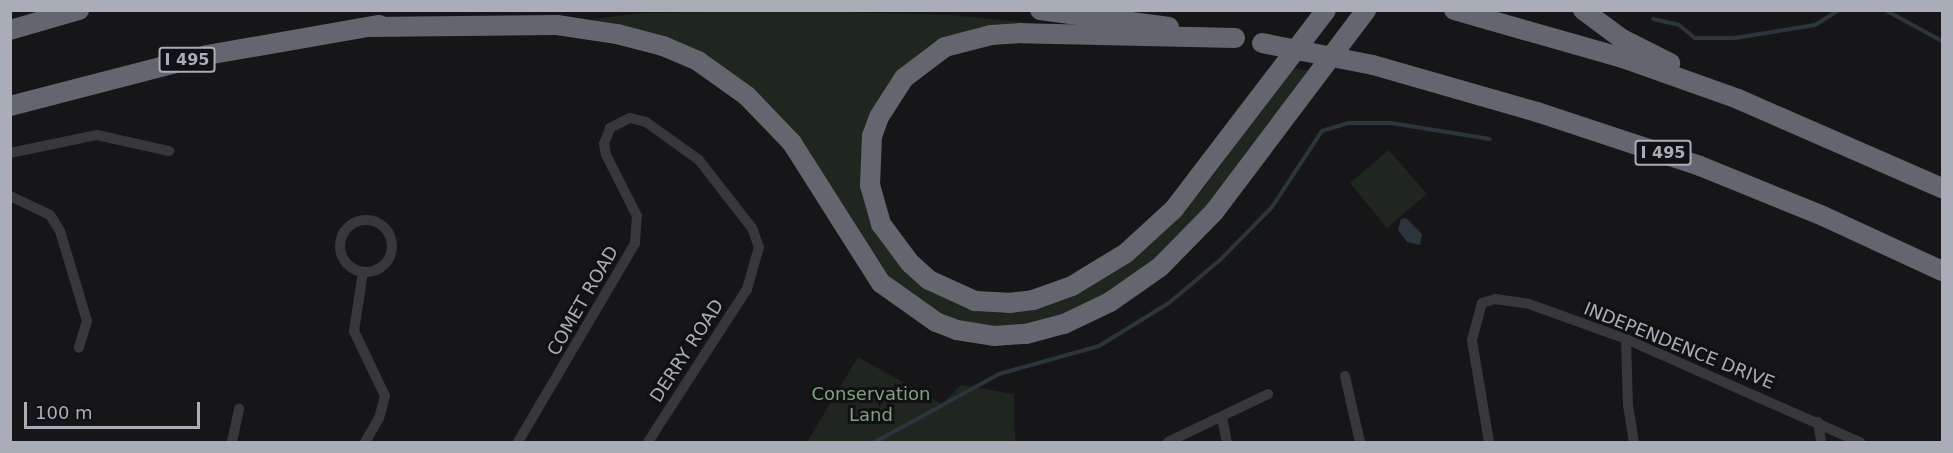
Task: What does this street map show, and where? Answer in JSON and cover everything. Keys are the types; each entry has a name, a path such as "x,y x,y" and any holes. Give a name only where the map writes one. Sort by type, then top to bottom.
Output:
{"highway":[{"path":"10,30 79,10"},
{"name":"I 495","path":"10,106 207,55 368,27 504,10"},
{"name":"I 495","path":"1040,10 1235,38 1373,65 1538,112 1700,166 1822,216 1942,272"},
{"path":"1235,38 1021,33 991,35 945,47 904,78 879,117 872,136 870,185 882,224 910,263 929,280 975,301 1009,303 1033,300 1072,286 1126,253 1174,209 1326,10"},
{"path":"368,27 557,25 617,34 663,46 698,61 747,96 792,143 881,283 936,322 957,330 994,336 1034,332 1064,324 1110,302 1160,267 1214,212 1366,10"},
{"path":"1454,10 1623,58 1738,99"},
{"path":"1583,10 1622,39 1738,99 1942,188"}],"street":[{"name":"COMET ROAD","path":"518,442 609,293 635,243 637,216 604,150 607,133 614,124 624,119 641,120 707,168 757,237 760,253 753,277"},
{"path":"10,153 97,135 170,151"},
{"path":"10,196 50,215 60,231 87,321 79,348"},
{"path":"364,219 383,226 392,243 386,262 376,270 363,272 350,266 340,248 346,229 364,219"},
{"path":"363,272 354,330 385,396 365,442"},
{"name":"DERRY ROAD","path":"648,442 753,277"},
{"name":"INDEPENDENCE DRIVE","path":"1489,442 1472,351 1476,318 1482,303 1495,299 1521,302 1626,339 1860,442"},
{"path":"1626,339 1628,405 1634,442"},
{"path":"1346,376 1360,442"},
{"path":"1168,442 1268,394"},
{"path":"232,442 239,409"},
{"path":"1222,417 1227,442"},
{"path":"1818,422 1821,442"}],"green space":[{"path":"803,11 951,15 1041,24 977,28 952,37 907,67 866,177 917,274 1022,306 1169,225 1203,189 1292,68 1314,72 1166,258 1068,317 1000,328 963,322 927,307 893,281 871,254 798,140 771,107 709,56 672,40 592,19 644,13"},
{"path":"1389,150 1427,194 1387,228 1350,183"},
{"name":"Conservation Land","path":"858,357 942,404 961,385 1014,394 1015,442 807,442"}],"shaded area":[{"path":"1406,218 1422,234 1420,245 1407,242 1398,230 1401,219"}],"waterway":[{"path":"1653,19 1679,25 1695,38 1735,38 1815,25 1839,10"},
{"path":"1885,10 1942,41"},
{"path":"875,442 999,374 1099,346 1169,303 1220,260 1272,207 1322,131 1348,123 1391,123 1490,139"}]}
